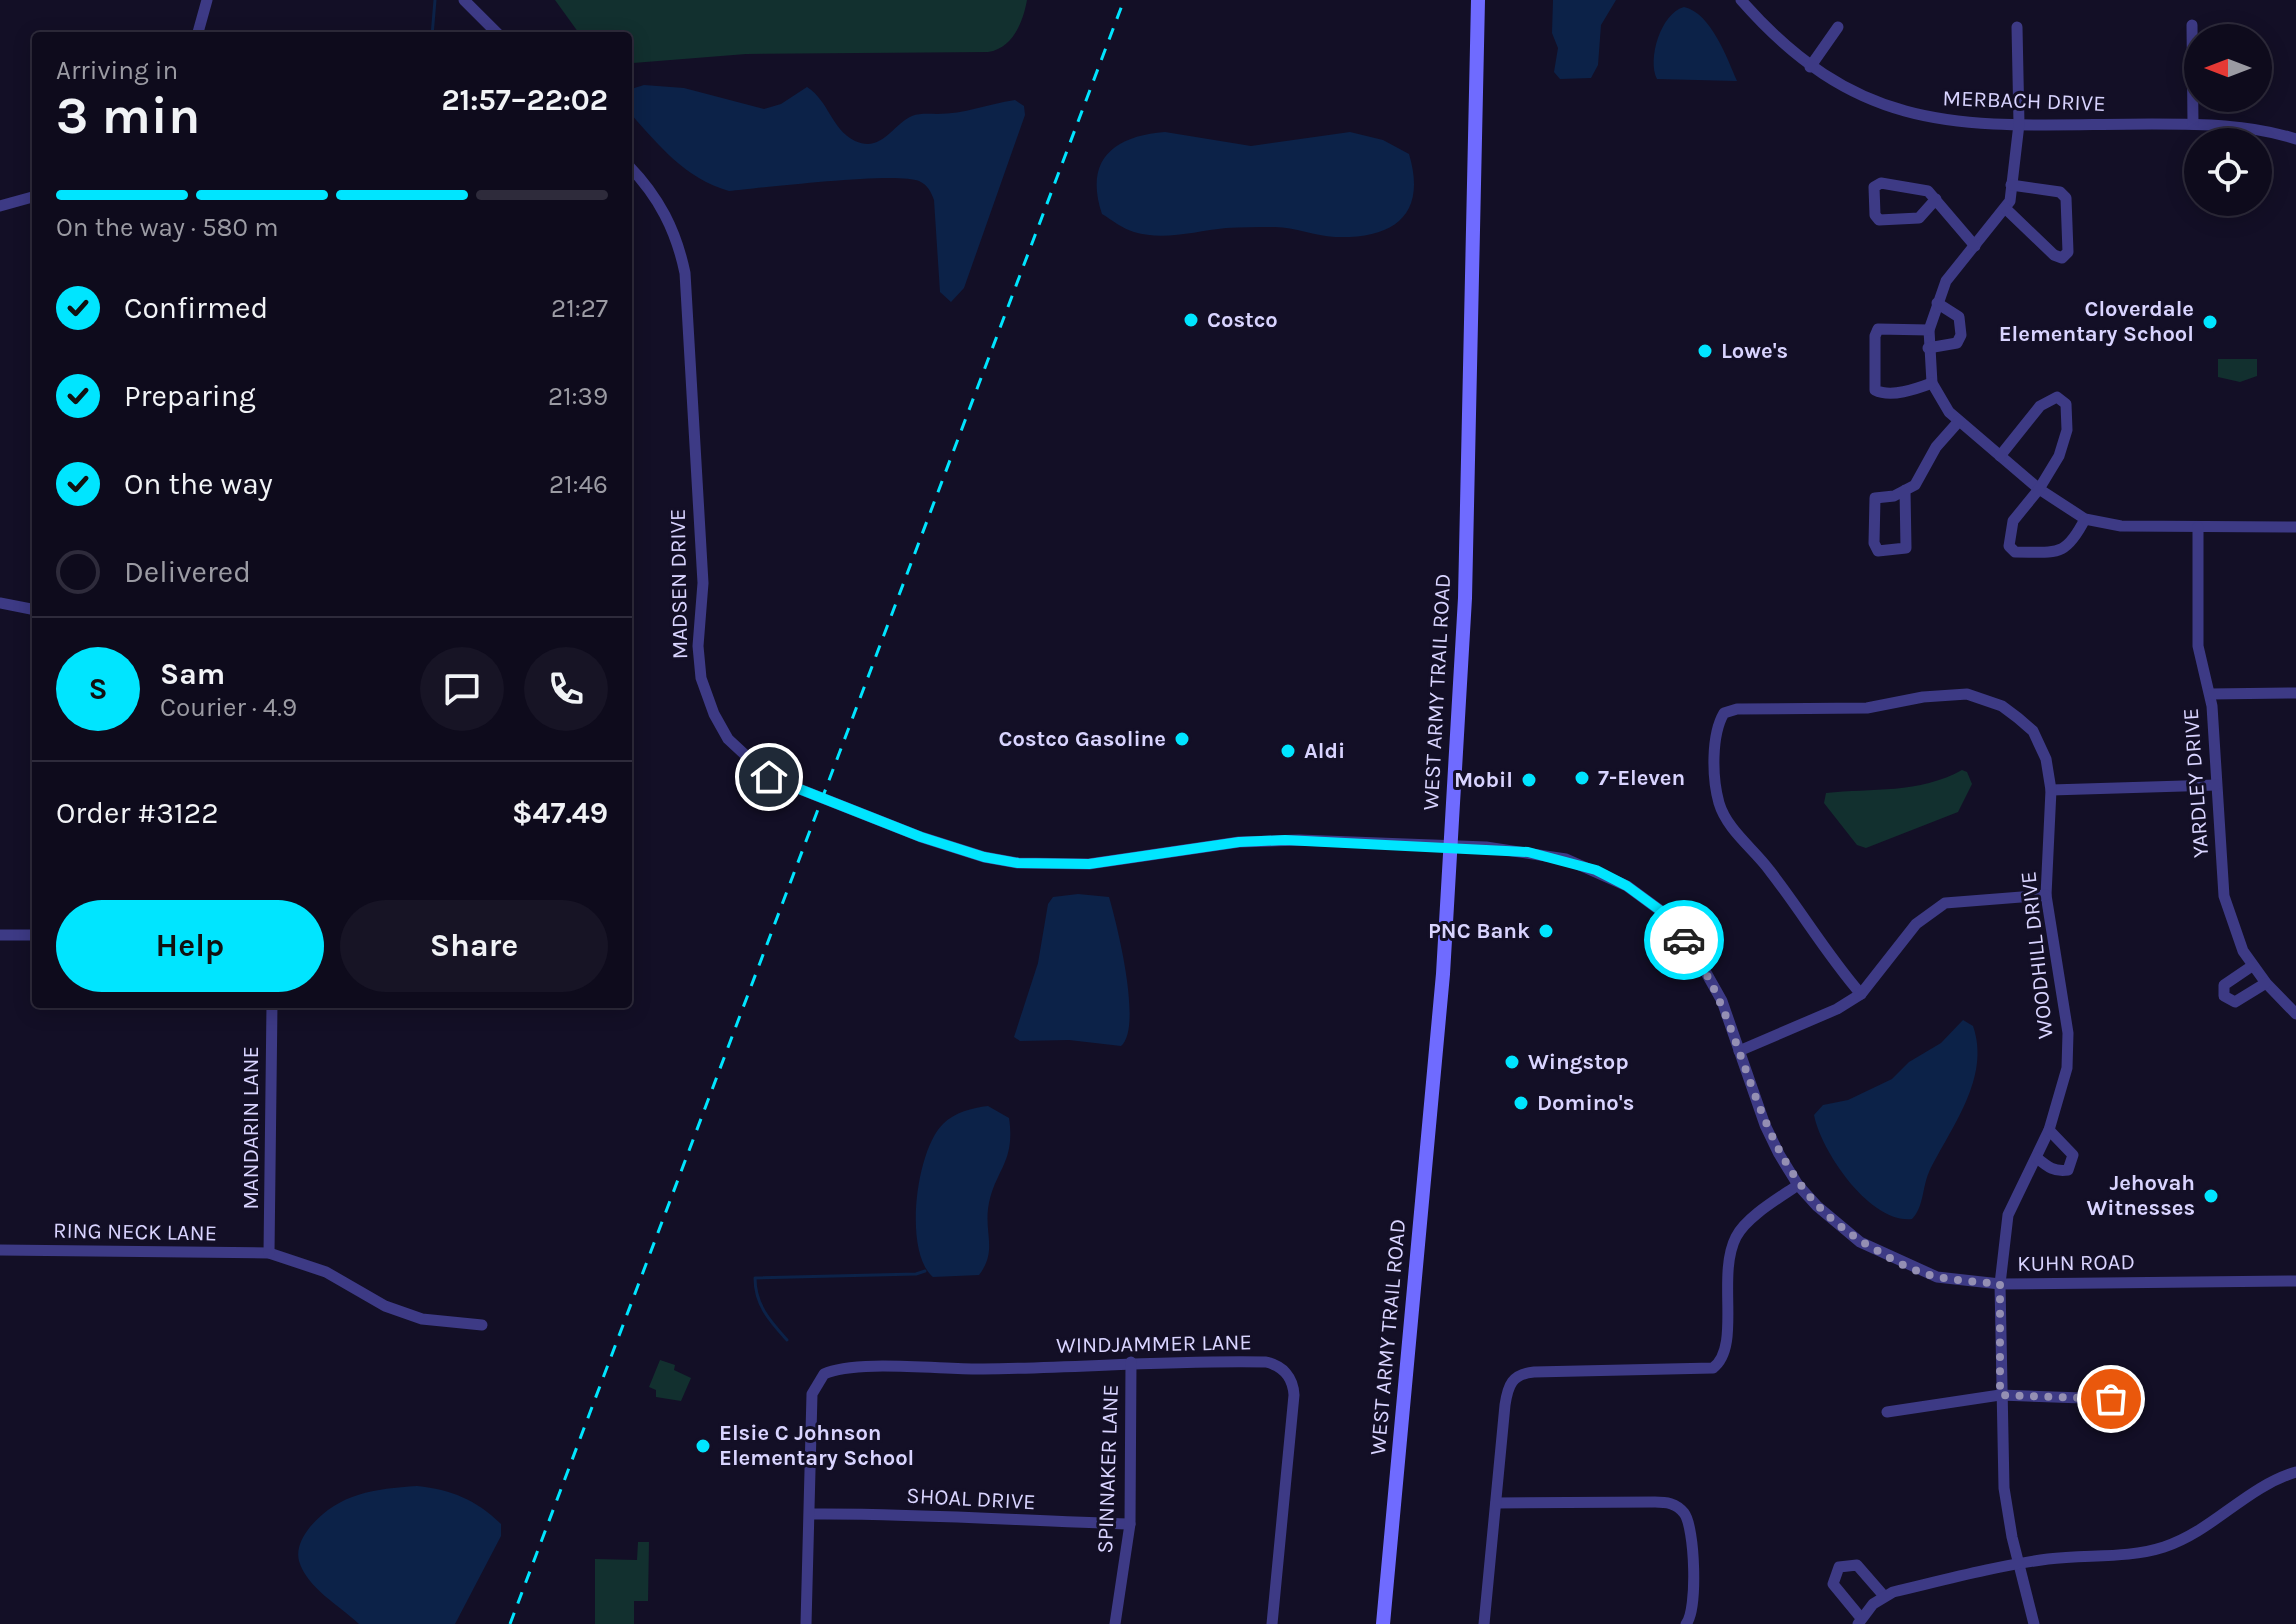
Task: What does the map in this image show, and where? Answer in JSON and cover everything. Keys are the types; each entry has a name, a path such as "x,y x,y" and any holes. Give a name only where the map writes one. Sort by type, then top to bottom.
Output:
{"main road":[{"name":"WEST ARMY TRAIL ROAD","path":"1383,1624 1429,1135 1450,846 1465,585 1478,0"}],"street":[{"path":"198,32 207,0"},
{"path":"464,0 496,32"},
{"name":"MERBACH DRIVE","path":"1741,0 1777,40 1810,67 1864,98 1918,116 1957,122 2248,127 2296,139"},
{"path":"1810,67 1838,27"},
{"path":"2017,27 2019,124 2011,185 2005,208 1946,281 1937,303 1929,330 1932,383 1949,412 1959,421 2039,489 2085,519 2121,526 2296,527"},
{"path":"2193,112 2193,124"},
{"name":"MADSEN DRIVE","path":"632,170 665,210 678,243 685,273 703,583 698,646 701,678 714,714 728,739 748,761 769,777 821,800 950,847 1018,863 1089,864 1254,841 1450,846"},
{"path":"1936,199 1919,218 1879,220 1874,187 1881,183 1928,191 1936,199 1975,246"},
{"path":"2005,208 2054,255 2062,258 2068,252 2066,198 2060,192 2011,185"},
{"path":"0,206 32,197"},
{"path":"1928,348 1957,343 1961,335 1959,317 1937,303"},
{"path":"1929,330 1878,329 1875,336 1875,390 1881,393 1912,390 1932,383"},
{"path":"2000,456 2048,399 2057,397 2066,404 2067,430 2059,456 2039,489 2013,521 2009,546 2015,552 2060,552 2071,546 2085,519"},
{"path":"1905,490 1906,548 1878,551 1874,543 1875,498 1915,485 1936,447 1959,421"},
{"name":"YARDLEY DRIVE","path":"2198,527 2198,646 2210,694 2224,896 2238,942 2252,966 2296,1014"},
{"path":"0,603 32,609"},
{"path":"2210,694 2296,693"},
{"name":"WOODHILL DRIVE","path":"1861,994 1826,955 1770,871 1732,827 1719,805 1716,726 1724,713 1737,709 1867,708 1946,694 1986,699 2002,706 2033,731 2046,759 2051,790 2046,895 2068,1033 2067,1068 2049,1130 2008,1215 2000,1284 2004,1488 2018,1564 2034,1624"},
{"path":"2051,790 2216,785"},
{"name":"KUHN ROAD","path":"1450,846 1528,852 1566,859 1627,886 1661,911 1695,953 1722,1001 1765,1125 1798,1185 1835,1223 1893,1260 1937,1277 2000,1284 2296,1281"},
{"path":"1739,1051 1837,1009 1861,994 1916,924 1945,903 2046,895"},
{"path":"0,935 32,935"},
{"path":"2252,966 2224,985 2224,996 2235,1002 2266,983"},
{"name":"MANDARIN LANE","path":"269,1253 272,1008"},
{"path":"2037,1158 2049,1168 2060,1171 2068,1170 2073,1163 2073,1155 2049,1130"},
{"path":"1484,1624 1507,1393 1515,1378 1534,1372 1713,1368 1727,1348 1725,1278 1737,1234 1798,1185"},
{"name":"RING NECK LANE","path":"0,1250 269,1253 326,1272 385,1306 422,1319 482,1325"},
{"name":"WINDJAMMER LANE","path":"811,1514 812,1394 816,1382 836,1369 985,1369 1131,1362 1266,1362 1280,1367 1291,1379 1294,1395 1272,1624"},
{"name":"SPINNAKER LANE","path":"1115,1624 1130,1524 1131,1362"},
{"path":"1887,1412 2000,1395 2111,1399"},
{"path":"1884,1596 1857,1565 1839,1567 1833,1584 1859,1621 1884,1596 2018,1564 2161,1548 2191,1535 2267,1482 2296,1472"},
{"path":"1496,1503 1664,1502 1684,1513 1690,1522 1694,1606 1686,1624"},
{"path":"806,1624 811,1514"},
{"name":"SHOAL DRIVE","path":"811,1514 936,1515 1020,1522 1130,1524"}],"green space":[{"path":"555,0 1027,0 1023,17 1010,40 997,50 988,52 746,54 633,63 632,32 578,32"},
{"path":"2218,359 2257,359 2257,376 2240,382 2218,377"},
{"path":"1962,770 1967,772 1972,784 1958,812 1866,848 1857,845 1824,803 1826,793 1912,787 1946,778"},
{"path":"660,1360 675,1365 674,1370 691,1378 681,1401 656,1397 656,1390 649,1387"},
{"path":"638,1542 649,1542 648,1601 634,1601 634,1624 595,1624 595,1559 637,1560"}],"water":[{"path":"1553,0 1616,0 1601,25 1598,65 1591,78 1560,79 1554,72 1558,48 1552,33"},
{"path":"1684,7 1694,11 1710,27 1737,81 1657,79 1654,60 1658,38 1669,18"},
{"path":"644,85 684,88 764,109 781,104 807,87 847,136 864,144 880,141 905,120 918,114 947,114 1015,100 1024,106 1025,115 964,288 951,302 940,292 934,200 922,183 906,178 858,179 729,191 699,178 662,148 632,115 632,89"},
{"path":"1165,132 1251,146 1350,132 1383,140 1409,154 1413,193 1401,219 1390,227 1356,236 1335,237 1275,227 1145,235 1122,227 1102,214 1097,179 1100,165 1117,145 1147,134"},
{"path":"1078,894 1109,897 1129,998 1127,1036 1121,1046 1069,1040 1020,1041 1014,1037 1038,963 1048,904 1053,897"},
{"path":"1963,1020 1973,1026 1977,1045 1973,1083 1929,1172 1916,1214 1912,1219 1896,1217 1864,1198 1850,1182 1826,1147 1814,1115 1823,1105 1848,1100 1892,1079 1909,1062 1941,1043"},
{"path":"988,1106 1009,1118 1010,1134 1007,1157 994,1185 988,1209 988,1259 979,1275 933,1277 924,1264 918,1246 916,1224 920,1177 926,1155 943,1124 953,1116"},
{"path":"417,1486 452,1493 472,1502 501,1524 501,1536 455,1624 359,1624 309,1580 299,1561 300,1543 321,1516 345,1500 372,1491"}],"waterway":[{"path":"432,32 435,0"},
{"path":"787,1340 761,1304 755,1278 916,1274 925,1271"}],"railway":[{"path":"510,1624 1124,0"}],"way so far":[{"path":"1684,940 1695,953 1722,1001 1765,1125 1779,1154 1798,1185 1817,1206 1860,1242 1893,1260 1937,1277 2000,1284 2000,1395 2111,1399"}],"place":[{"name":"Costco","path":"1191,320"},
{"name":"Cloverdale Elementary School","path":"2210,322"},
{"name":"Lowe's","path":"1705,351"},
{"name":"Costco Gasoline","path":"1182,739"},
{"name":"Aldi","path":"1288,751"},
{"name":"7-Eleven","path":"1582,778"},
{"name":"Mobil","path":"1529,780"},
{"name":"PNC Bank","path":"1546,931"},
{"name":"Wingstop","path":"1512,1062"},
{"name":"Domino's","path":"1521,1103"},
{"name":"Jehovah Witnesses","path":"2211,1196"},
{"name":"Elsie C Johnson Elementary School","path":"703,1446"}],"route":[{"path":"769,777 921,837 984,857 1018,863 1089,864 1239,842 1285,840 1426,844 1528,852 1566,859 1627,886 1661,911 1684,940"}]}
